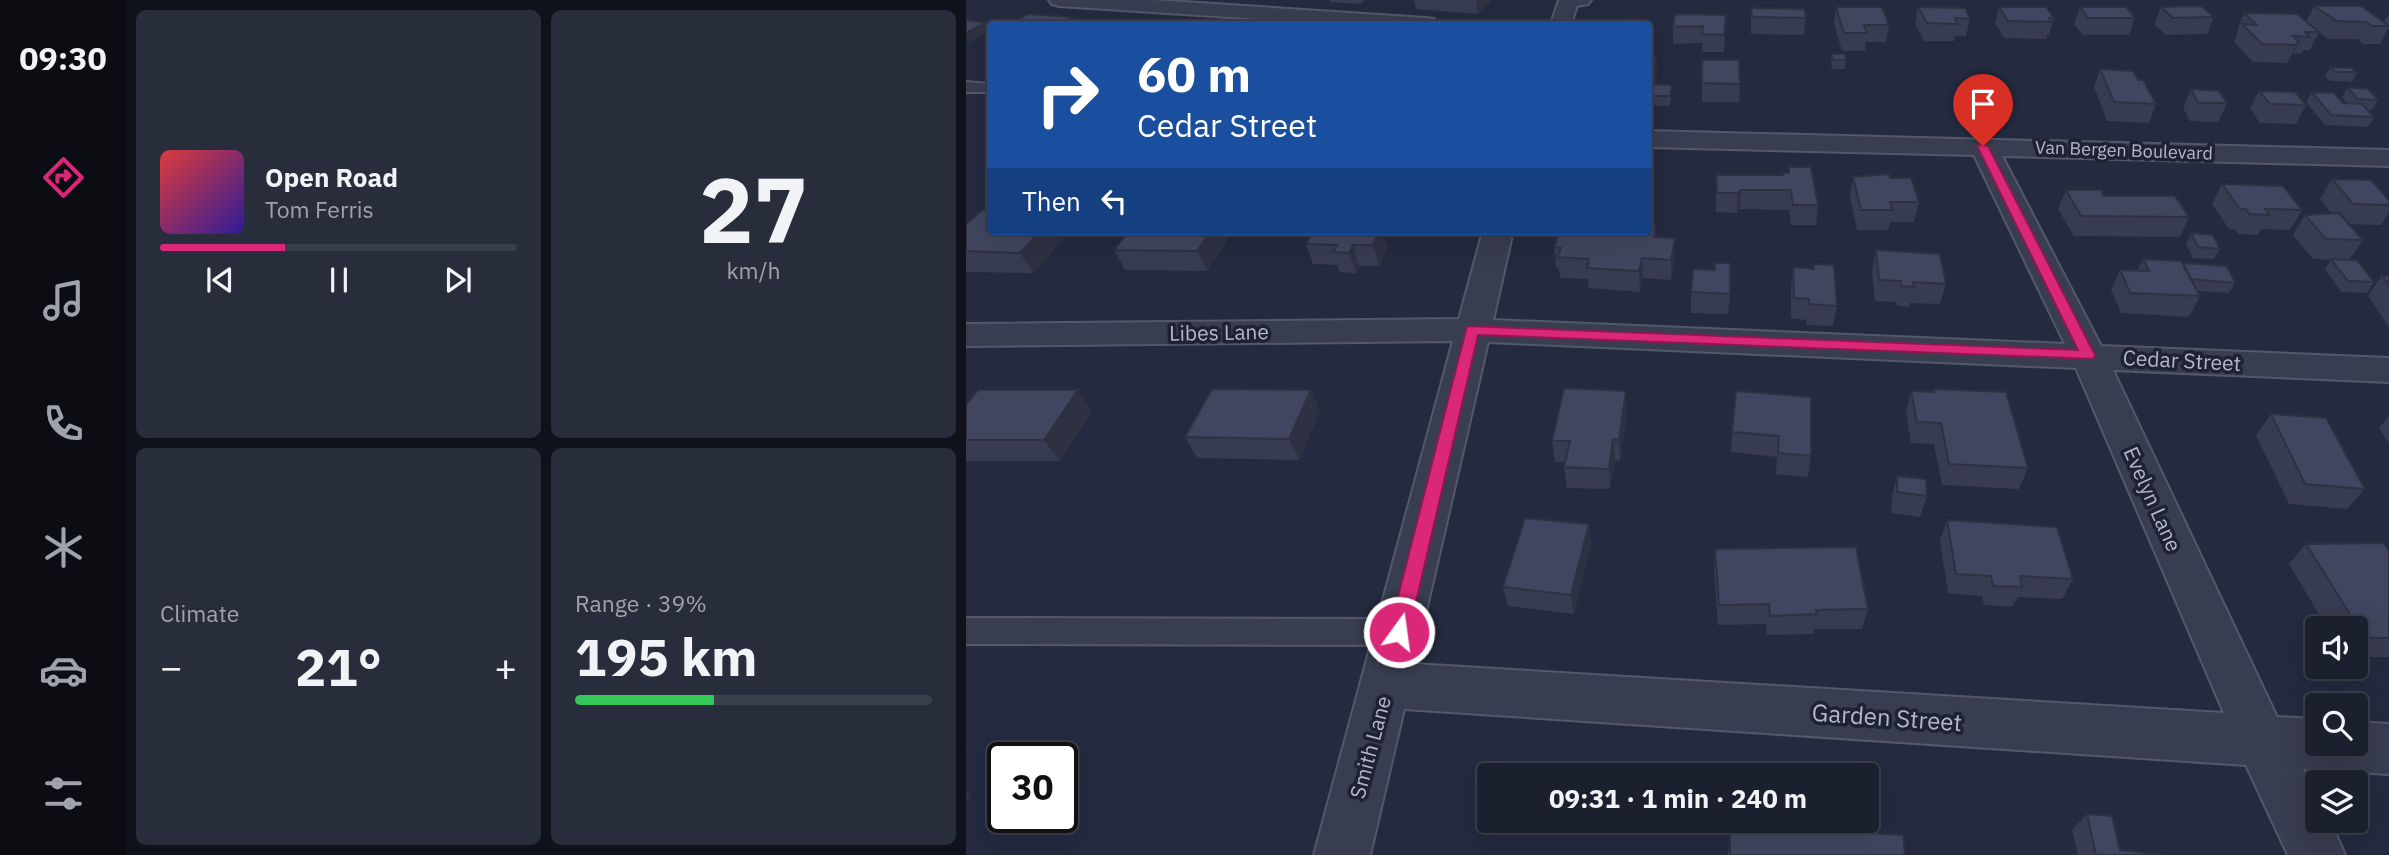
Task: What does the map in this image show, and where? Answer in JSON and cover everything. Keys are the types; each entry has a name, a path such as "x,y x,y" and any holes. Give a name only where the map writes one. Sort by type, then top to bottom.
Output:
{"street":[{"path":"1059,0 1380,21"},
{"path":"1562,21 1569,0 1581,0"},
{"name":"Van Bergen Boulevard","path":"1652,139 2389,158"},
{"name":"Evelyn Lane","path":"1983,146 2088,355 2261,740 2317,855"},
{"name":"Smith Lane","path":"1342,855 1497,235"},
{"name":"Cedar Street","path":"1472,330 2389,370"},
{"name":"Libes Lane","path":"966,335 1472,330"},
{"name":"Garden Street","path":"1386,685 2389,748"}],"lane":[{"path":"966,87 987,88"},
{"path":"966,631 1399,632"}],"building":[{"path":"2201,6 2214,17 2173,18 2161,7"},
{"path":"2314,6 2361,6 2389,26 2337,21"},
{"path":"1836,7 1882,7 1889,25 1864,25 1867,33 1844,33"},
{"path":"1918,7 1965,8 1970,19 1955,18 1957,24 1927,23"},
{"path":"1999,7 2046,7 2054,18 2049,18 2051,22 2008,21"},
{"path":"2080,7 2126,7 2135,18 2088,18"},
{"path":"1751,8 1804,9 1806,18 1752,17"},
{"path":"2244,13 2297,14 2319,32 2305,32 2310,37 2293,36 2299,42 2296,45 2262,44 2242,24 2257,25"},
{"path":"1028,14 1071,17 1064,21 1015,21"},
{"path":"1675,14 1726,15 1724,35 1702,34 1703,26 1673,27"},
{"path":"966,20 985,23 966,33"},
{"path":"1832,54 1845,54 1846,60 1833,60"},
{"path":"1652,55 1656,55 1654,72"},
{"path":"1702,60 1739,60 1740,84 1702,83"},
{"path":"2330,67 2352,68 2357,72 2335,72"},
{"path":"2100,69 2133,71 2138,80 2143,80 2156,104 2114,102"},
{"path":"1652,84 1672,85 1670,96 1652,96"},
{"path":"2348,87 2368,89 2378,100 2357,99"},
{"path":"2191,89 2219,91 2227,103 2198,103"},
{"path":"2259,91 2295,92 2306,105 2270,104"},
{"path":"2312,92 2334,93 2343,103 2362,104 2374,117 2331,115"},
{"path":"1789,167 1811,167 1818,205 1793,205 1791,190 1717,193 1716,175 1783,175 1782,173 1789,173"},
{"path":"1889,174 1890,178 1911,178 1919,202 1890,202 1892,210 1861,210 1853,177"},
{"path":"2332,179 2371,180 2389,200 2389,205 2353,204"},
{"path":"2222,184 2283,186 2302,210 2265,209 2269,215 2249,214 2246,209 2240,209"},
{"path":"2066,190 2101,190 2104,196 2175,196 2189,217 2081,216"},
{"path":"987,209 987,235 1036,235 1020,253 966,251 966,224"},
{"path":"2339,213 2363,240 2326,239 2305,215"},
{"path":"1652,226 1656,226 1654,237 1675,238 1671,260 1642,258 1639,271 1587,268 1589,259 1557,257 1561,248 1554,247 1558,235 1652,235"},
{"path":"2191,233 2213,235 2220,249 2198,247"},
{"path":"1126,235 1208,235 1197,251 1114,250"},
{"path":"1311,235 1377,235 1373,245 1353,245 1349,253 1333,252 1337,245 1306,244"},
{"path":"1876,250 1940,254 1946,284 1913,282 1914,287 1901,286 1901,281 1879,280"},
{"path":"2143,259 2181,261 2200,296 2130,293 2120,270 2149,271"},
{"path":"2331,259 2357,260 2374,282 2348,281"},
{"path":"1715,263 1730,263 1730,294 1691,292 1693,269 1715,270"},
{"path":"2183,263 2227,266 2235,283 2191,279"},
{"path":"1813,264 1834,265 1837,306 1809,304 1809,299 1794,298 1793,267 1814,269"},
{"path":"2382,275 2389,276 2389,285"},
{"path":"1564,388 1626,391 1619,440 1613,439 1609,469 1564,467 1570,441 1552,441"},
{"path":"1212,389 1311,390 1289,439 1185,437"},
{"path":"1933,389 2006,392 2028,468 1949,464 1941,423 1917,422 1911,391 1934,392"},
{"path":"978,390 1078,390 1044,440 966,440 966,405"},
{"path":"1736,391 1811,397 1811,456 1778,453 1779,436 1732,432"},
{"path":"2271,414 2326,418 2365,489 2305,484"},
{"path":"1897,476 1926,479 1927,496 1897,492"},
{"path":"1525,518 1589,524 1571,595 1503,587"},
{"path":"1947,520 2057,527 2073,579 2020,576 2022,587 1993,586 1991,576 1956,574"},
{"path":"2384,543 2389,551 2389,638 2368,638 2368,616 2351,616 2306,544"},
{"path":"1856,547 1868,609 1816,610 1817,614 1770,616 1769,604 1719,605 1715,549"},
{"path":"2087,814 2112,816 2120,850 2165,855 2096,855"},
{"path":"1730,833 1868,833 1903,835 1905,855 1730,855"}],"route":[{"path":"1399,632 1472,330 2088,355 1983,146"}]}
